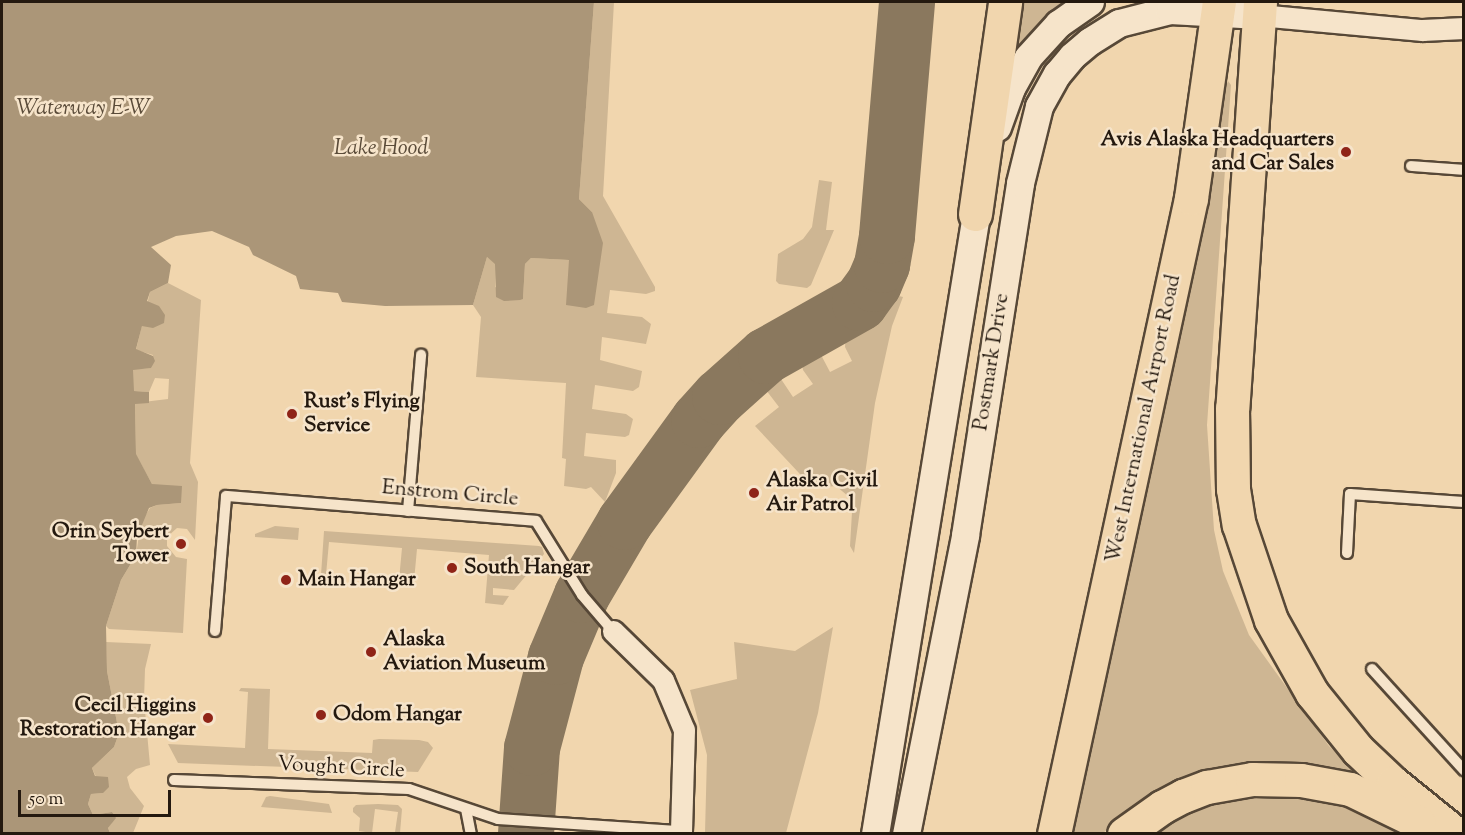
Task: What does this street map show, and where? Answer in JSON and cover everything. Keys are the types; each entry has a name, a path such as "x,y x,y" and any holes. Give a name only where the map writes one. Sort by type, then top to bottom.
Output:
{"main road":[{"path":"975,214 1005,2"},
{"name":"West International Airport Road","path":"1054,834 1189,208 1208,100 1219,7"},
{"path":"1260,8 1232,408 1233,489 1239,525 1270,620 1312,693 1358,750 1393,783 1455,834"},
{"path":"1124,834 1162,807 1207,787 1252,778 1279,778 1321,783 1357,791 1438,834"}],"street":[{"name":"Postmark Drive","path":"875,834 975,214 1000,117 1020,70 1048,33 1090,2"},
{"name":"Postmark Drive","path":"906,834 965,535 1020,183 1039,106 1057,74 1072,56 1090,40 1119,23 1170,10 1219,7 1260,8"},
{"path":"1260,8 1422,30 1464,28"},
{"path":"613,631 663,680 684,730 681,832"}],"lane":[{"path":"1411,166 1464,170"},
{"path":"408,510 421,355"},
{"path":"1347,553 1350,494 1464,502"},
{"name":"Enstrom Circle","path":"215,631 226,496 536,521 582,595 613,631"},
{"path":"1372,669 1464,770"},
{"name":"Vought Circle","path":"174,780 409,789 498,819 681,832"},
{"path":"466,809 471,834"}],"shaded area":[{"path":"594,2 614,2 603,196 655,287 655,291 646,294 610,290 607,313 642,317 651,324 646,344 602,337 600,360 642,371 639,387 633,391 595,385 592,409 626,414 633,419 629,435 625,437 586,433 584,456 616,460 616,473 605,502 591,487 586,489 564,486 566,459 562,458 566,383 476,377 481,317 473,305 487,257 496,264 495,287 523,299 525,264 531,258 569,260 592,212 579,199"},
{"path":"1016,2 1064,2 1018,46 1011,48"},
{"path":"1228,81 1231,85 1207,425 1214,530 1223,571 1249,635 1329,746 1353,769 1349,776 1121,818 1103,833 1069,834 1220,102"},
{"path":"819,180 832,182 826,230 834,230 811,285 807,288 779,284 776,281 778,254 803,239 812,227"},
{"path":"168,283 201,300 190,463 198,482 195,540 187,529 177,528 167,537 167,546 176,557 187,559 183,633 109,629 106,626 121,580 136,555 141,522 150,508 157,505 181,503 152,484 136,455 135,403 168,399 169,379 155,378 149,392 133,391 133,369 151,368 153,355 136,350 150,292"},
{"path":"899,296 903,297 892,326 875,403 854,553 850,546 852,512 848,496 836,486 813,488 755,426 779,407 766,390 765,380 772,375 779,376 793,397 813,384 803,370 801,357 814,349 820,353 830,372 852,361 845,347 846,334 863,329 876,321"},
{"path":"275,526 299,528 298,540 255,537 255,534"},
{"path":"324,531 539,546 542,547 544,554 514,590 493,588 493,595 509,596 503,605 485,603 489,555 417,549 414,581 399,580 402,548 329,542 326,575 321,575"},
{"path":"833,627 818,713 786,833 705,833 707,755 690,690 737,679 734,642 795,651"},
{"path":"106,642 151,644 145,669 144,700 150,765 136,769 127,777 130,788 144,806 133,833 110,833 108,828 115,818 112,812 93,815 88,804 91,794 103,793 92,768 114,747 119,733 107,671"},
{"path":"241,688 270,689 268,749 372,753 373,740 379,739 419,740 428,742 433,748 418,772 178,763 168,744 245,748 248,692 239,691"},
{"path":"1251,792 1328,795 1410,834 1146,834 1210,799"},
{"path":"266,797 329,804 332,813 261,807"},
{"path":"356,805 398,805 402,809 400,833 395,832 398,812 375,809 372,833 359,831 360,818 353,812 353,808"}],"water":[{"name":"Lake Hood","path":"2,2 594,2 579,199 592,212 603,243 594,305 586,308 566,305 569,260 531,258 525,264 523,299 520,300 504,301 496,297 495,264 487,257 473,305 385,306 342,302 338,293 300,289 296,276 253,255 249,247 212,231 176,236 151,247 171,265 168,283 150,292 147,301 159,306 165,315 164,323 153,328 142,326 136,349 153,356 155,361 151,368 133,370 134,391 149,392 149,403 135,404 136,454 152,484 182,486 181,503 149,508 137,537 136,555 121,580 106,626 107,671 119,733 114,747 92,768 95,776 108,777 109,787 103,793 91,794 88,804 93,815 112,812 116,818 108,828 110,833 2,833"}],"taxiway":[{"path":"526,834 532,748 556,657 582,595 625,522 699,420 720,397 766,356 860,303 874,284 882,265 887,236 907,2"}],"place":[{"name":"Avis Alaska Headquarters and Car Sales","path":"1346,152"},
{"name":"Rust's Flying Service","path":"292,414"},
{"name":"Alaska Civil Air Patrol","path":"754,493"},
{"name":"Orin Seybert Tower","path":"181,544"},
{"name":"South Hangar","path":"452,568"},
{"name":"Main Hangar","path":"286,580"},
{"name":"Alaska Aviation Museum","path":"371,652"},
{"name":"Odom Hangar","path":"321,715"},
{"name":"Cecil Higgins Restoration Hangar","path":"208,718"}],"water label":[{"name":"Waterway E-W","path":"84,110"}]}
